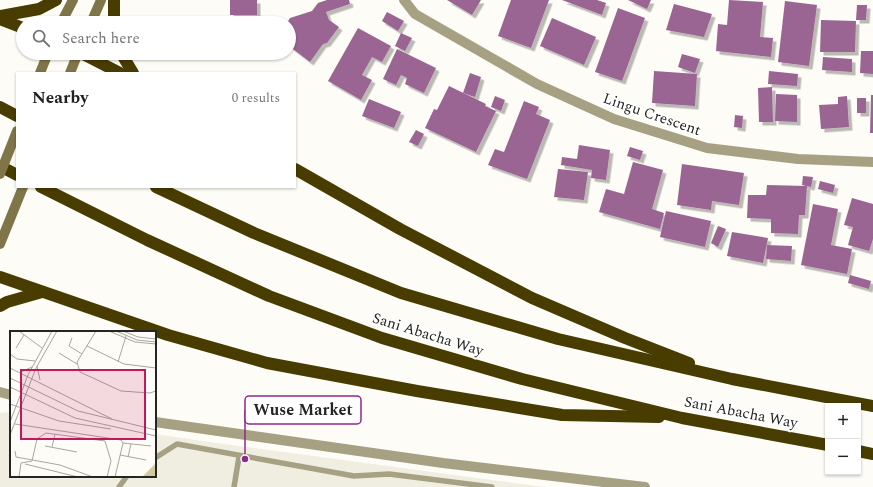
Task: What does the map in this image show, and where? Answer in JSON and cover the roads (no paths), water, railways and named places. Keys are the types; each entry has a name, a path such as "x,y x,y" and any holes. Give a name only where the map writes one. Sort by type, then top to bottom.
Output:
{"highway":[{"path":"0,17 39,9 56,0"},
{"path":"114,0 114,16"},
{"path":"0,17 16,25"},
{"path":"94,60 118,72"},
{"path":"125,60 132,72"},
{"path":"0,107 16,115"},
{"path":"0,166 16,174"},
{"path":"296,170 400,229 532,298 625,338 732,379"},
{"name":"Sani Abacha Way","path":"43,188 147,240 269,296 382,338 522,379 682,418 825,445"},
{"name":"Sani Abacha Way","path":"158,188 254,233 401,293 558,339 732,379 873,406"},
{"path":"0,277 168,335 267,363 417,391 562,414 682,418"},
{"path":"0,306 7,302 42,292"},
{"path":"861,452 873,454"}],"main road":[{"path":"65,16 73,0"},
{"path":"94,16 102,0"},
{"path":"40,72 45,60"},
{"path":"70,72 76,60"},
{"path":"0,174 16,134"},
{"path":"1,242 23,188"}],"street":[{"name":"Lingu Crescent","path":"404,0 415,14 537,84 614,120 707,148 798,159 873,162"},
{"path":"0,392 10,395"},
{"path":"156,422 443,463 645,487"}],"lane":[{"path":"156,457 177,444 354,476 389,474 492,487"},
{"path":"234,487 239,456"},
{"path":"119,487 126,477"}],"place":[{"name":"Wuse Market","path":"245,459"}]}
